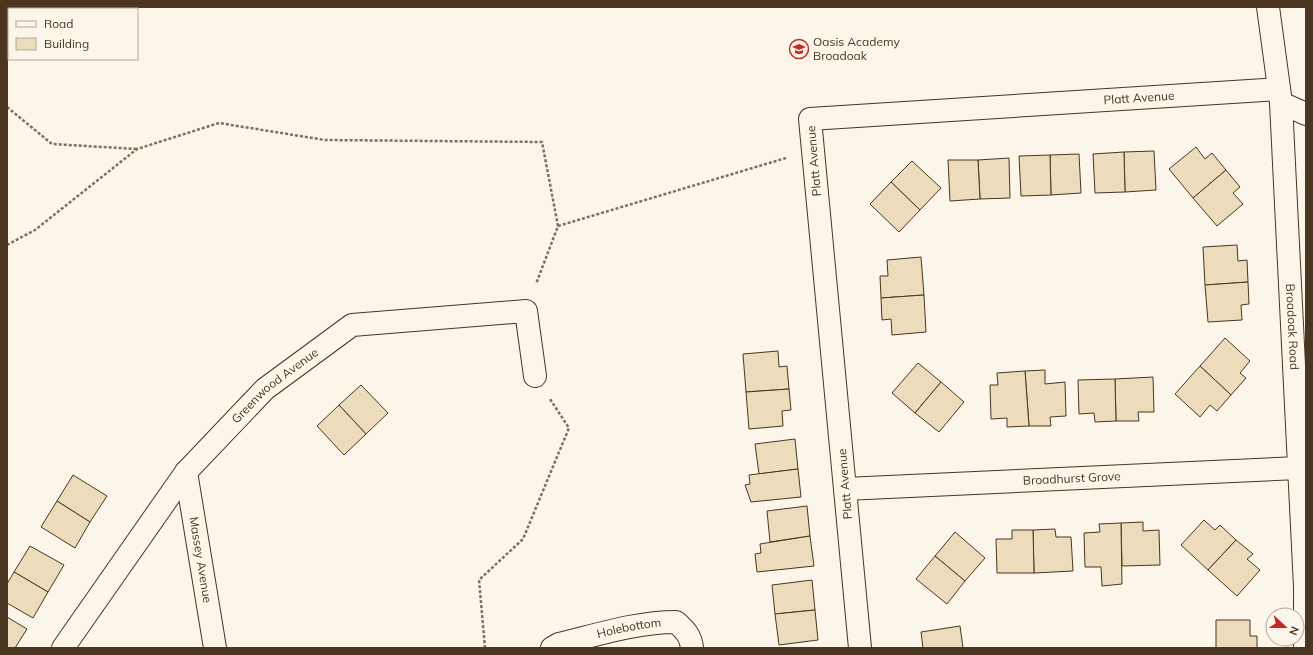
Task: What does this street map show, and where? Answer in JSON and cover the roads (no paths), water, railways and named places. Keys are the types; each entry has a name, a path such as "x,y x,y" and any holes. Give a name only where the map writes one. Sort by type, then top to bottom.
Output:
{"street":[{"name":"Broadoak Road","path":"1268,7 1280,96 1305,587 1305,648"},
{"path":"1280,96 1306,114"},
{"name":"Platt Avenue","path":"860,648 810,119 1280,96"},
{"name":"Greenwood Avenue","path":"63,648 186,472 265,389 352,325 526,311 534,376"},
{"name":"Broadhurst Grove","path":"845,489 1299,468"},
{"name":"Massey Avenue","path":"186,472 215,648"},
{"name":"Holebottom","path":"552,648 558,644 640,625 664,622 676,622 686,631 692,641 692,648"}],"place":[{"name":"Oasis Academy Broadoak","path":"799,49"}]}
